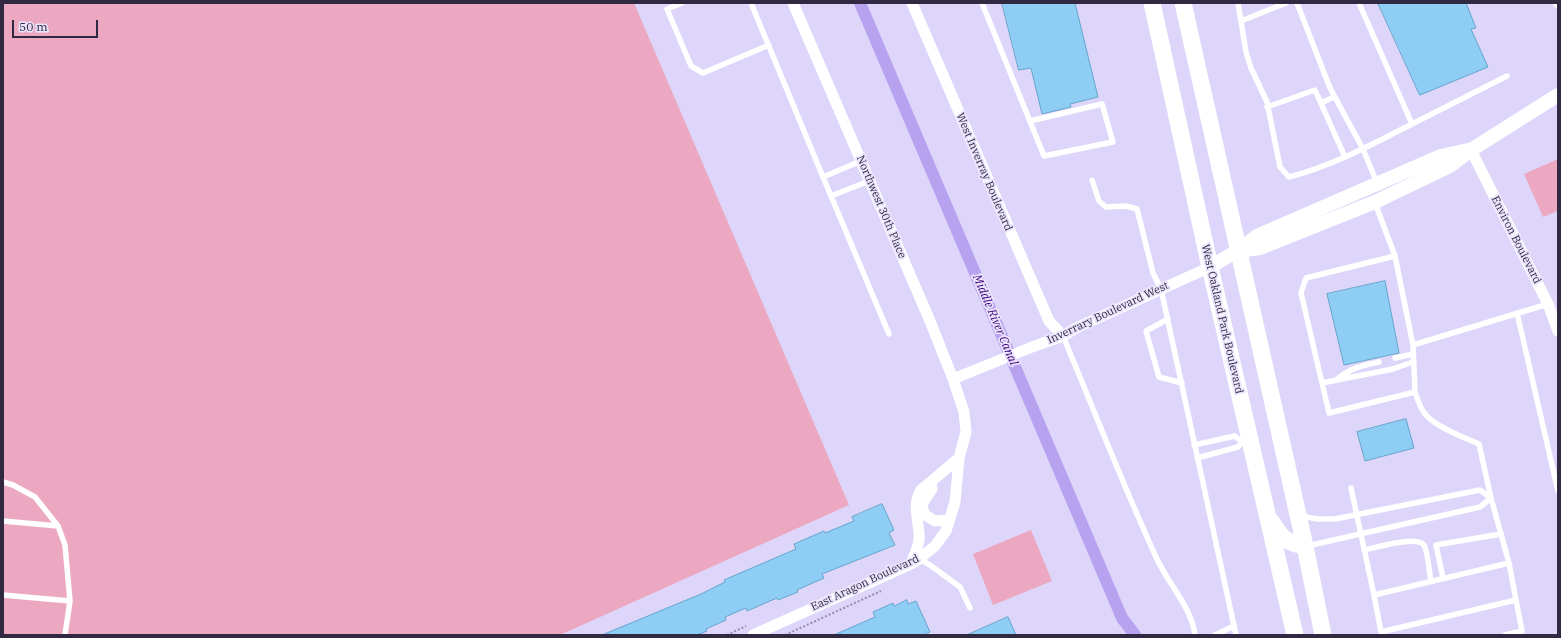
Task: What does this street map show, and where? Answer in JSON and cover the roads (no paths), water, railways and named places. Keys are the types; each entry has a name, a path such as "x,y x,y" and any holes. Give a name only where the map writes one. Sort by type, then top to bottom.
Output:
{"main road":[{"name":"West Oakland Park Boulevard","path":"1152,3 1210,267 1246,441 1266,514 1294,635"},
{"path":"1183,3 1237,251 1305,546 1323,635"},
{"path":"1266,514 1280,534 1290,543 1305,546"}],"street":[{"name":"Northwest 30th Place","path":"793,3 953,379 964,412"},
{"name":"West Inverray Boulevard","path":"912,3 1049,321 1063,336"},
{"name":"Inverrary Boulevard West","path":"1237,251 1260,248 1375,202 1450,166 1471,150 1558,95"},
{"name":"Inverrary Boulevard West","path":"953,379 1063,336 1076,328 1210,267 1237,251 1257,236 1441,156 1471,150"},
{"name":"Environ Boulevard","path":"1471,150 1548,304 1558,332"},
{"name":"East Aragon Boulevard","path":"752,635 915,561 935,546 946,531 948,520 955,502 959,458 966,432 964,412"},
{"path":"915,561 919,540 915,504 917,496 921,490 959,458"},
{"path":"931,482 932,489 922,506 925,515 935,521 948,520"}],"lane":[{"path":"682,3 667,9 691,66 703,73 769,46"},
{"path":"751,3 889,334"},
{"path":"982,3 1044,156 1113,142 1102,104 1030,121"},
{"path":"1238,3 1246,52 1251,68 1268,107 1280,167 1289,177 1308,172 1363,149 1506,76"},
{"path":"1241,21 1286,3"},
{"path":"1297,3 1334,97 1363,149 1377,184"},
{"path":"1359,3 1412,124"},
{"path":"1555,3 1558,6"},
{"path":"1268,107 1315,90 1345,157"},
{"path":"1321,103 1334,97"},
{"path":"824,177 861,161"},
{"path":"1092,180 1099,201 1106,207 1126,206 1137,209 1153,273 1161,289 1168,319 1236,635"},
{"path":"831,196 869,181"},
{"path":"1375,202 1395,256 1412,345 1415,392 1422,410 1427,417 1447,430 1479,444 1491,498 1509,563 1522,633 1506,635"},
{"path":"1395,256 1306,278 1301,293 1329,413 1415,392"},
{"path":"1412,345 1548,304"},
{"path":"1517,313 1558,491"},
{"path":"1168,319 1146,331 1159,377 1182,383"},
{"path":"1063,336 1160,567 1189,614 1195,635"},
{"path":"1395,358 1413,354"},
{"path":"1336,380 1346,372 1379,362"},
{"path":"1322,383 1393,369 1413,362"},
{"path":"1194,445 1235,436 1246,441 1238,447 1197,458"},
{"path":"3,482 13,485 35,497 58,526 65,545 70,601 65,635"},
{"path":"1351,488 1381,633 1516,600"},
{"path":"1298,515 1318,519 1335,519 1480,490 1491,498"},
{"path":"1305,546 1480,506 1491,498"},
{"path":"3,521 58,526"},
{"path":"1443,578 1436,545 1501,534"},
{"path":"1364,550 1410,540 1420,542 1423,544 1425,549 1431,581"},
{"path":"915,561 930,565 960,587 970,608"},
{"path":"1374,595 1509,563"},
{"path":"3,595 70,601"},
{"path":"1215,635 1234,626"}],"waterway":[{"name":"Middle River Canal","path":"860,3 1122,618 1135,635"}]}
